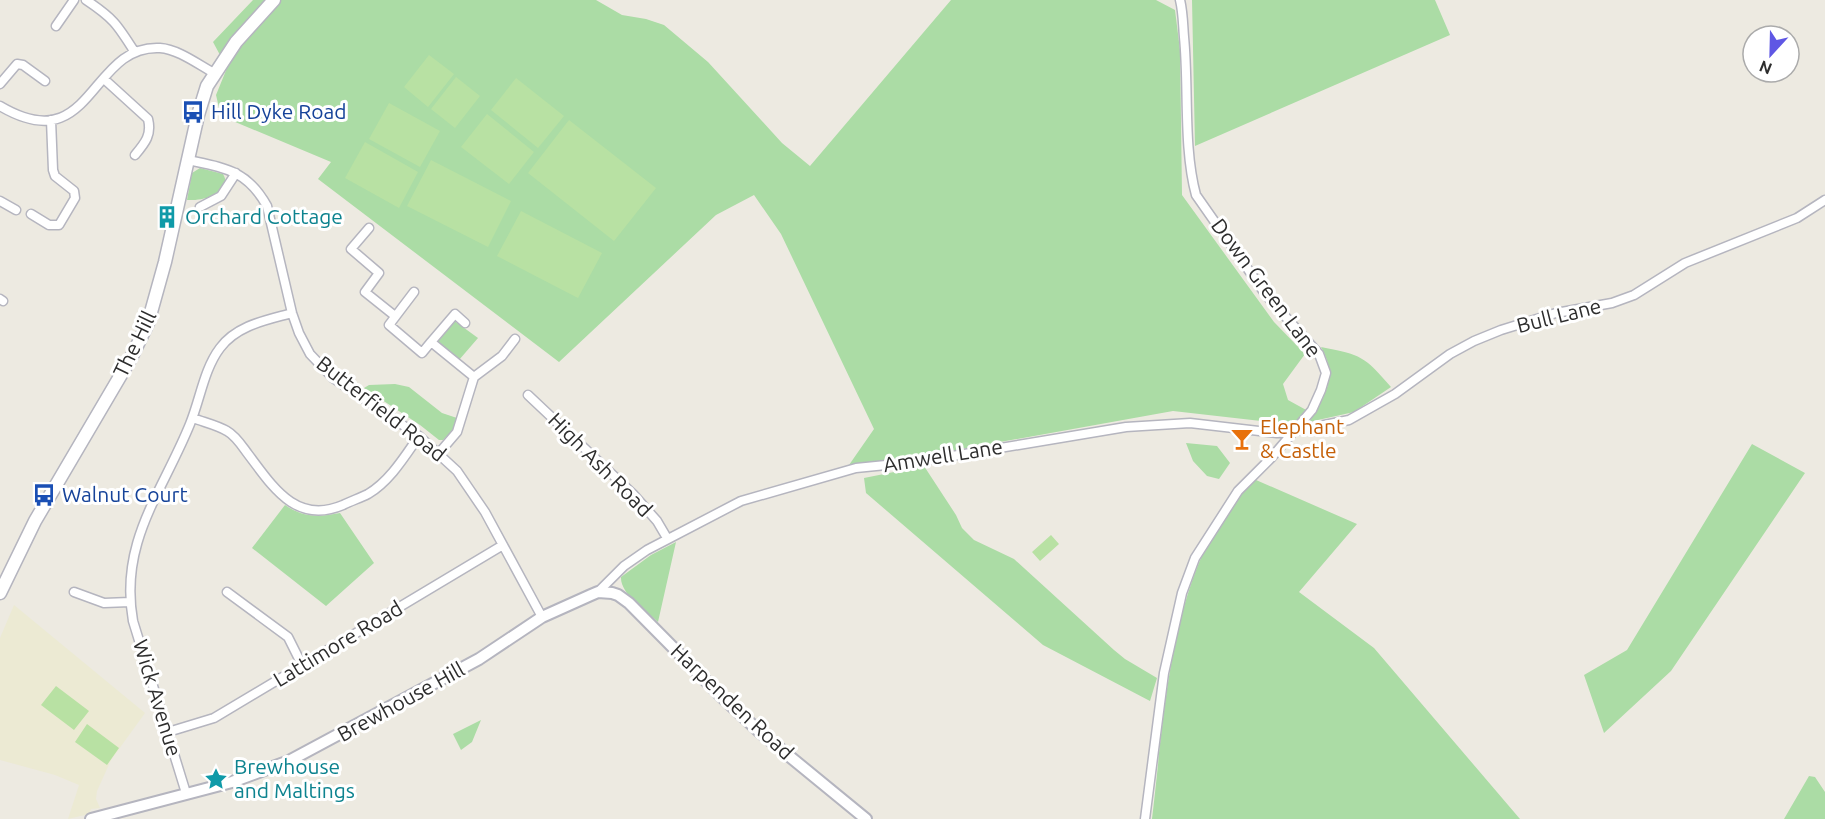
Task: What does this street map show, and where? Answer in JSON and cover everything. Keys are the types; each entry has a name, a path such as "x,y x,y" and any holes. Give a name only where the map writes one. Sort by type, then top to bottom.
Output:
{"main road":[{"name":"The Hill","path":"0,593 32,527 144,334 160,284 200,106 214,73 246,30 274,0"}],"street":[{"path":"56,26 74,0"},
{"path":"86,0 118,25 134,51"},
{"name":"Down Green Lane","path":"1145,819 1164,673 1182,592 1194,558 1238,491 1312,410 1326,373 1313,347 1259,286 1197,195 1192,180 1180,0"},
{"path":"0,106 25,118 51,120 67,115 81,105 117,63 134,51 160,48 176,53 214,73"},
{"path":"0,84 17,63 45,81"},
{"path":"104,79 148,119 149,136 135,155"},
{"path":"31,214 49,225 59,225 75,198 74,191 60,181 53,170 51,120"},
{"name":"Butterfield Road","path":"188,160 236,173 259,192 267,206 292,313 310,354 356,395 419,436 457,471 485,512 542,617"},
{"path":"200,207 222,196 236,173"},
{"name":"Bull Lane","path":"1295,431 1349,420 1395,394 1450,354 1474,341 1501,330 1556,314 1612,303 1634,295 1685,263 1797,218 1825,200"},
{"path":"0,201 16,210"},
{"path":"369,228 351,249 379,273 365,292 395,316"},
{"path":"414,292 389,325 422,353 454,314 465,323"},
{"name":"Wick Avenue","path":"186,794 133,621 130,602 131,572 137,540 151,504 180,449 211,365 220,348 234,334 251,325 292,313"},
{"path":"439,453 457,432 474,377 502,356 516,339"},
{"path":"431,342 474,377"},
{"name":"High Ash Road","path":"528,394 633,494 657,521 667,538"},
{"path":"193,418 226,430 236,439 275,489 293,504 315,511 337,507 368,494 382,483 397,466 419,436"},
{"name":"Amwell Lane","path":"598,592 624,566 667,538 741,501 856,468 916,462 1126,427 1190,423 1277,433 1295,431"},
{"name":"Lattimore Road","path":"168,732 214,717 503,545"},
{"path":"598,592 618,595 614,575"},
{"path":"74,592 104,603 130,602"},
{"path":"227,592 288,637 302,665"},
{"name":"Brewhouse Hill","path":"91,819 246,778 308,752 479,659 542,617 598,592"},
{"name":"Harpenden Road","path":"618,595 639,612 720,696 761,733 866,819"}],"shaded area":[{"path":"14,605 145,713 111,760 97,791 96,799 100,808 91,809 89,814 68,819 79,785 55,775 0,760 0,638"}],"green space":[{"path":"253,0 596,0 622,15 664,25 708,62 782,143 810,166 951,0 1156,0 1175,10 1180,50 1182,195 1274,322 1305,354 1283,384 1288,400 1308,411 1296,425 1173,411 939,453 849,465 874,429 781,234 754,195 716,215 559,362 318,179 331,162 221,116 216,95 227,68 213,42"},
{"path":"1192,0 1435,0 1450,35 1195,146"},
{"path":"429,55 454,74 428,107 404,87"},
{"path":"456,77 480,96 455,128 431,109"},
{"path":"516,78 564,116 538,148 491,110"},
{"path":"389,103 440,131 420,167 369,139"},
{"path":"487,114 534,152 509,184 461,147"},
{"path":"569,120 656,188 614,241 528,173"},
{"path":"365,142 418,172 399,208 345,178"},
{"path":"431,160 511,201 488,247 407,206"},
{"path":"200,168 223,174 224,187 221,192 208,198 187,200 192,173"},
{"path":"521,211 602,253 578,298 497,256"},
{"path":"452,322 456,322 478,338 459,360 436,342"},
{"path":"1321,347 1361,358 1391,387 1354,412 1309,422 1328,385 1329,367"},
{"path":"395,384 409,387 442,413 457,418 453,430 443,440 439,440 364,388 369,385"},
{"path":"1186,443 1217,446 1230,463 1219,479 1207,476 1193,461"},
{"path":"1752,444 1805,473 1671,671 1604,733 1584,675 1627,650"},
{"path":"924,466 962,528 974,540 1014,559 1114,650 1157,678 1150,701 1043,645 866,493 864,478"},
{"path":"1256,480 1357,524 1299,592 1374,648 1520,819 1152,819 1168,685 1189,591 1205,549 1227,511"},
{"path":"285,505 312,515 340,513 374,563 326,606 252,548"},
{"path":"1051,535 1059,544 1040,561 1032,552"},
{"path":"676,542 658,622 629,596 621,577 651,555"},
{"path":"56,686 89,711 74,730 41,705"},
{"path":"481,720 472,742 461,750 453,734"},
{"path":"87,724 119,748 107,765 75,742"},
{"path":"1809,776 1815,777 1825,792 1825,819 1784,819"}],"place":[{"name":"Hill Dyke Road","path":"193,112"},
{"name":"Orchard Cottage","path":"167,217"},
{"name":"Elephant & Castle","path":"1242,439"},
{"name":"Walnut Court","path":"44,495"},
{"name":"Brewhouse and Maltings","path":"216,779"}]}
